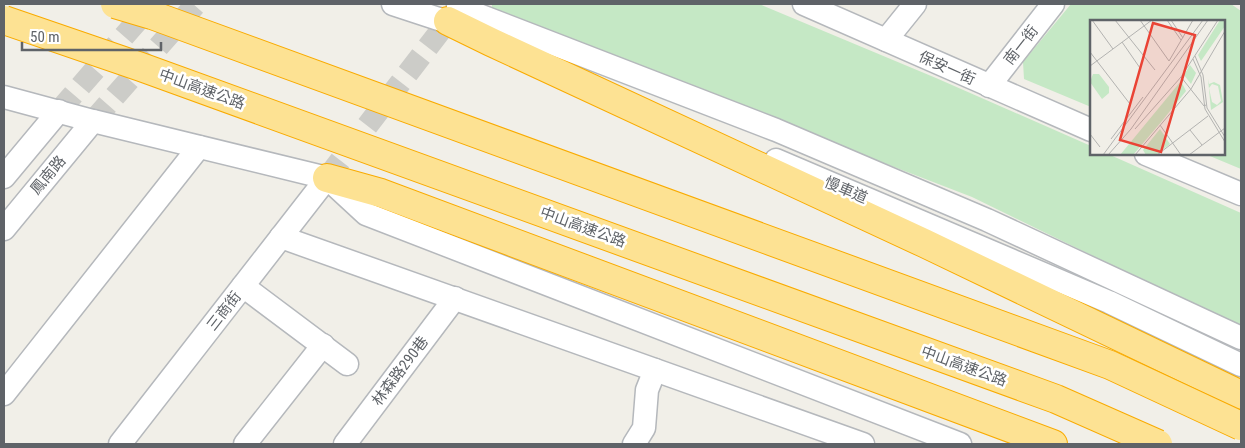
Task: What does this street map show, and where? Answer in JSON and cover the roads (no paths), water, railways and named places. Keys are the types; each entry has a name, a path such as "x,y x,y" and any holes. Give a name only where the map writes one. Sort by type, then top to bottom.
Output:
{"highway":[{"path":"115,4 162,19 1110,365 1236,423"},
{"path":"456,11 500,46 924,242 1241,395"},
{"name":"中山高速公路","path":"4,20 159,73 1056,400 1158,444"},
{"path":"327,178 381,194 1053,444"}],"street":[{"path":"393,4 456,11 776,130 987,220 1241,338"},
{"name":"保安一街","path":"804,4 1090,130"},
{"path":"886,40 915,4"},
{"name":"南一街","path":"989,86 1053,4"},
{"name":"慢車道","path":"456,11 1100,298 1241,365"},
{"path":"4,97 93,121 327,178 366,214 960,444"},
{"path":"4,177 58,111"},
{"name":"鳳南路","path":"4,229 93,121"},
{"path":"4,394 199,147"},
{"path":"1148,155 1241,194"},
{"name":"三商街","path":"120,444 327,178"},
{"path":"281,237 863,444"},
{"path":"243,286 347,364"},
{"name":"林森路290巷","path":"345,444 455,298"},
{"path":"245,444 323,345"},
{"path":"634,444 644,428 648,390 655,370"}],"tunnel":[{"path":"59,111 152,4"},
{"path":"93,121 196,4"},
{"path":"327,178 448,21"}]}
